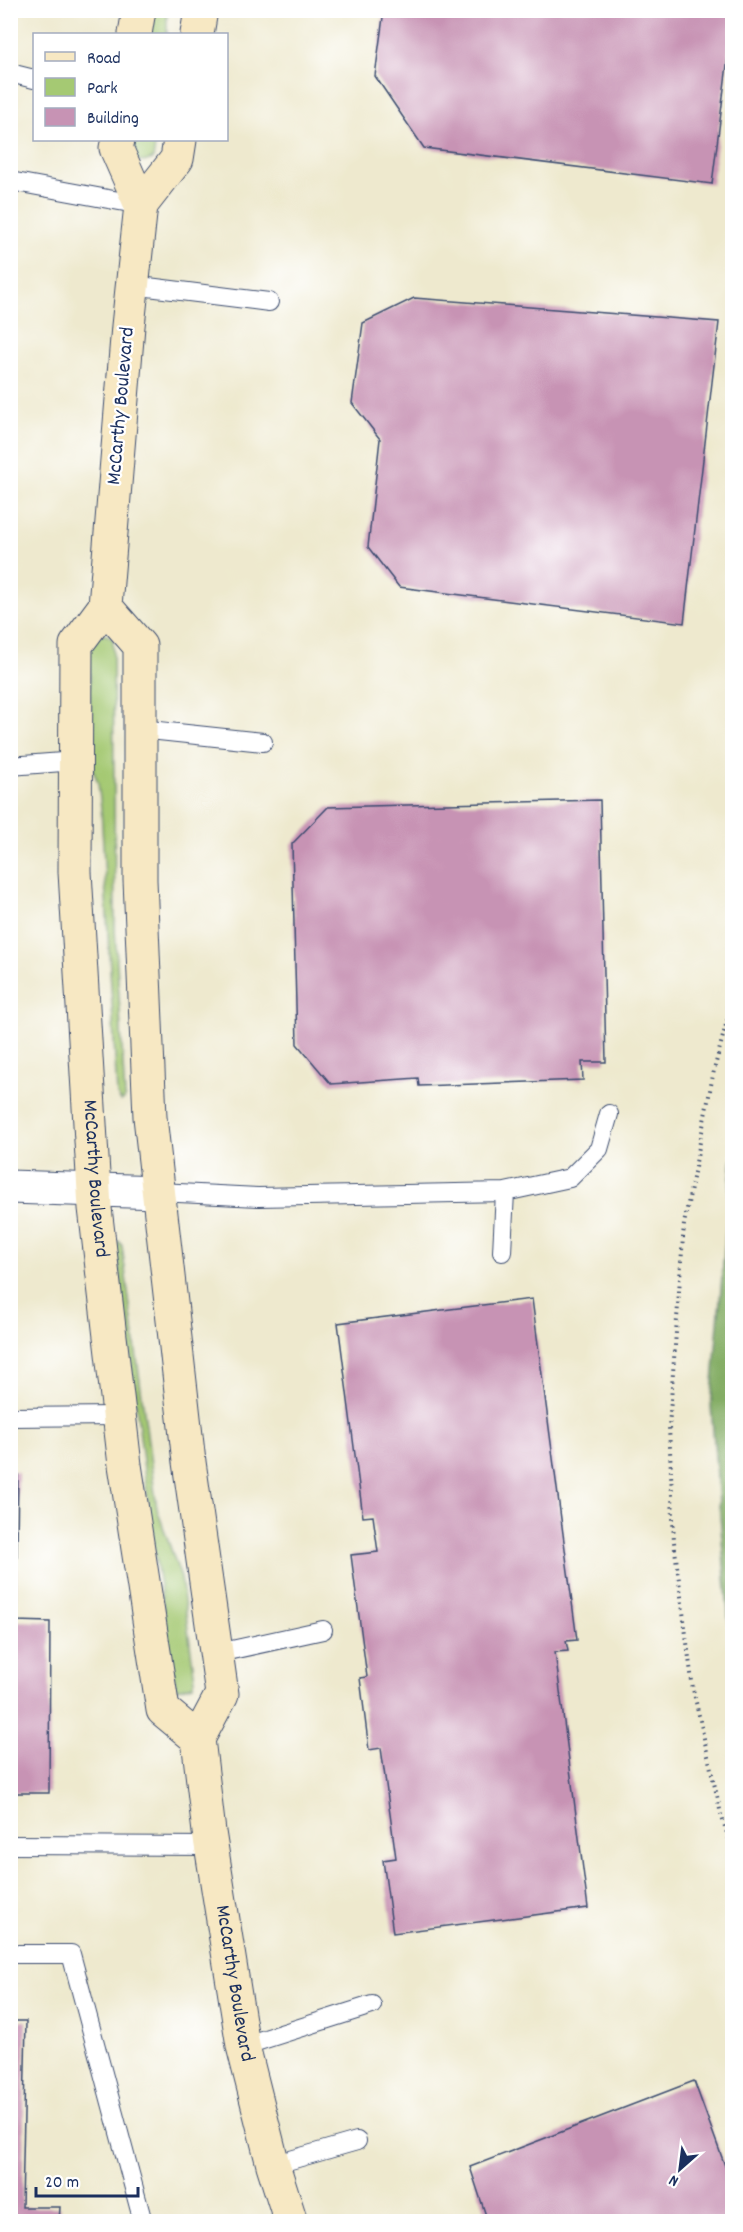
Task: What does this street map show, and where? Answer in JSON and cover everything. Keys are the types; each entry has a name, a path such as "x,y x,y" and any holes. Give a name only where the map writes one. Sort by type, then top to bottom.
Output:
{"main road":[{"path":"135,33 139,10"},
{"path":"197,33 201,10"},
{"name":"McCarthy Boulevard","path":"118,141 117,148 141,205 132,285 105,606 76,645 75,872 93,1188 119,1416 163,1710 198,1739 243,2046 273,2165 291,2222"},
{"path":"141,205 177,159 180,141"},
{"path":"105,606 140,646 141,903 150,1117 189,1462 218,1653 222,1694 198,1739"}],"street":[{"path":"10,1187 159,1192"}],"lane":[{"path":"10,73 33,79"},
{"path":"10,181 141,205"},
{"path":"132,285 269,302"},
{"path":"140,729 263,742"},
{"path":"10,766 76,762"},
{"path":"159,1192 258,1197 505,1192 570,1178 599,1149 609,1114"},
{"path":"502,1252 505,1192"},
{"path":"10,1418 119,1416"},
{"path":"218,1653 323,1630"},
{"path":"10,1845 213,1846"},
{"path":"10,1954 71,1954 143,2222"},
{"path":"243,2046 372,2005"},
{"path":"273,2165 357,2141"}],"path":[{"path":"732,1002 714,1070 684,1224 669,1427 674,1542 693,1689 721,1814 732,1849"}],"green space":[{"path":"151,11 167,11 167,33 147,33"},
{"path":"131,141 156,141 153,159 144,162 133,160"},
{"path":"107,635 113,639 115,928 125,1097 121,1101 117,1095 101,808 98,783 90,762 90,637"},
{"path":"732,1158 732,1661 711,1406"},
{"path":"119,1241 122,1246 157,1509 181,1578 195,1680 193,1685 176,1689 153,1541 116,1243"}],"building":[{"path":"384,10 732,10 712,184 424,148 375,76"},
{"path":"414,298 719,322 684,623 399,587 368,547 380,439 352,403 363,323"},
{"path":"600,800 606,1062 582,1062 583,1080 419,1086 418,1078 331,1084 297,1044 292,844 328,807"},
{"path":"532,1299 577,1640 566,1641 568,1651 555,1652 588,1908 393,1933 383,1860 396,1858 381,1748 369,1750 360,1678 367,1677 351,1555 378,1552 373,1516 363,1517 338,1323"},
{"path":"10,1472 18,1472 16,1621 50,1622 49,1793 10,1793"},
{"path":"10,2021 26,2021 22,2207 60,2207 59,2222 10,2222"},
{"path":"694,2081 732,2185 732,2222 488,2222 470,2167"}]}
